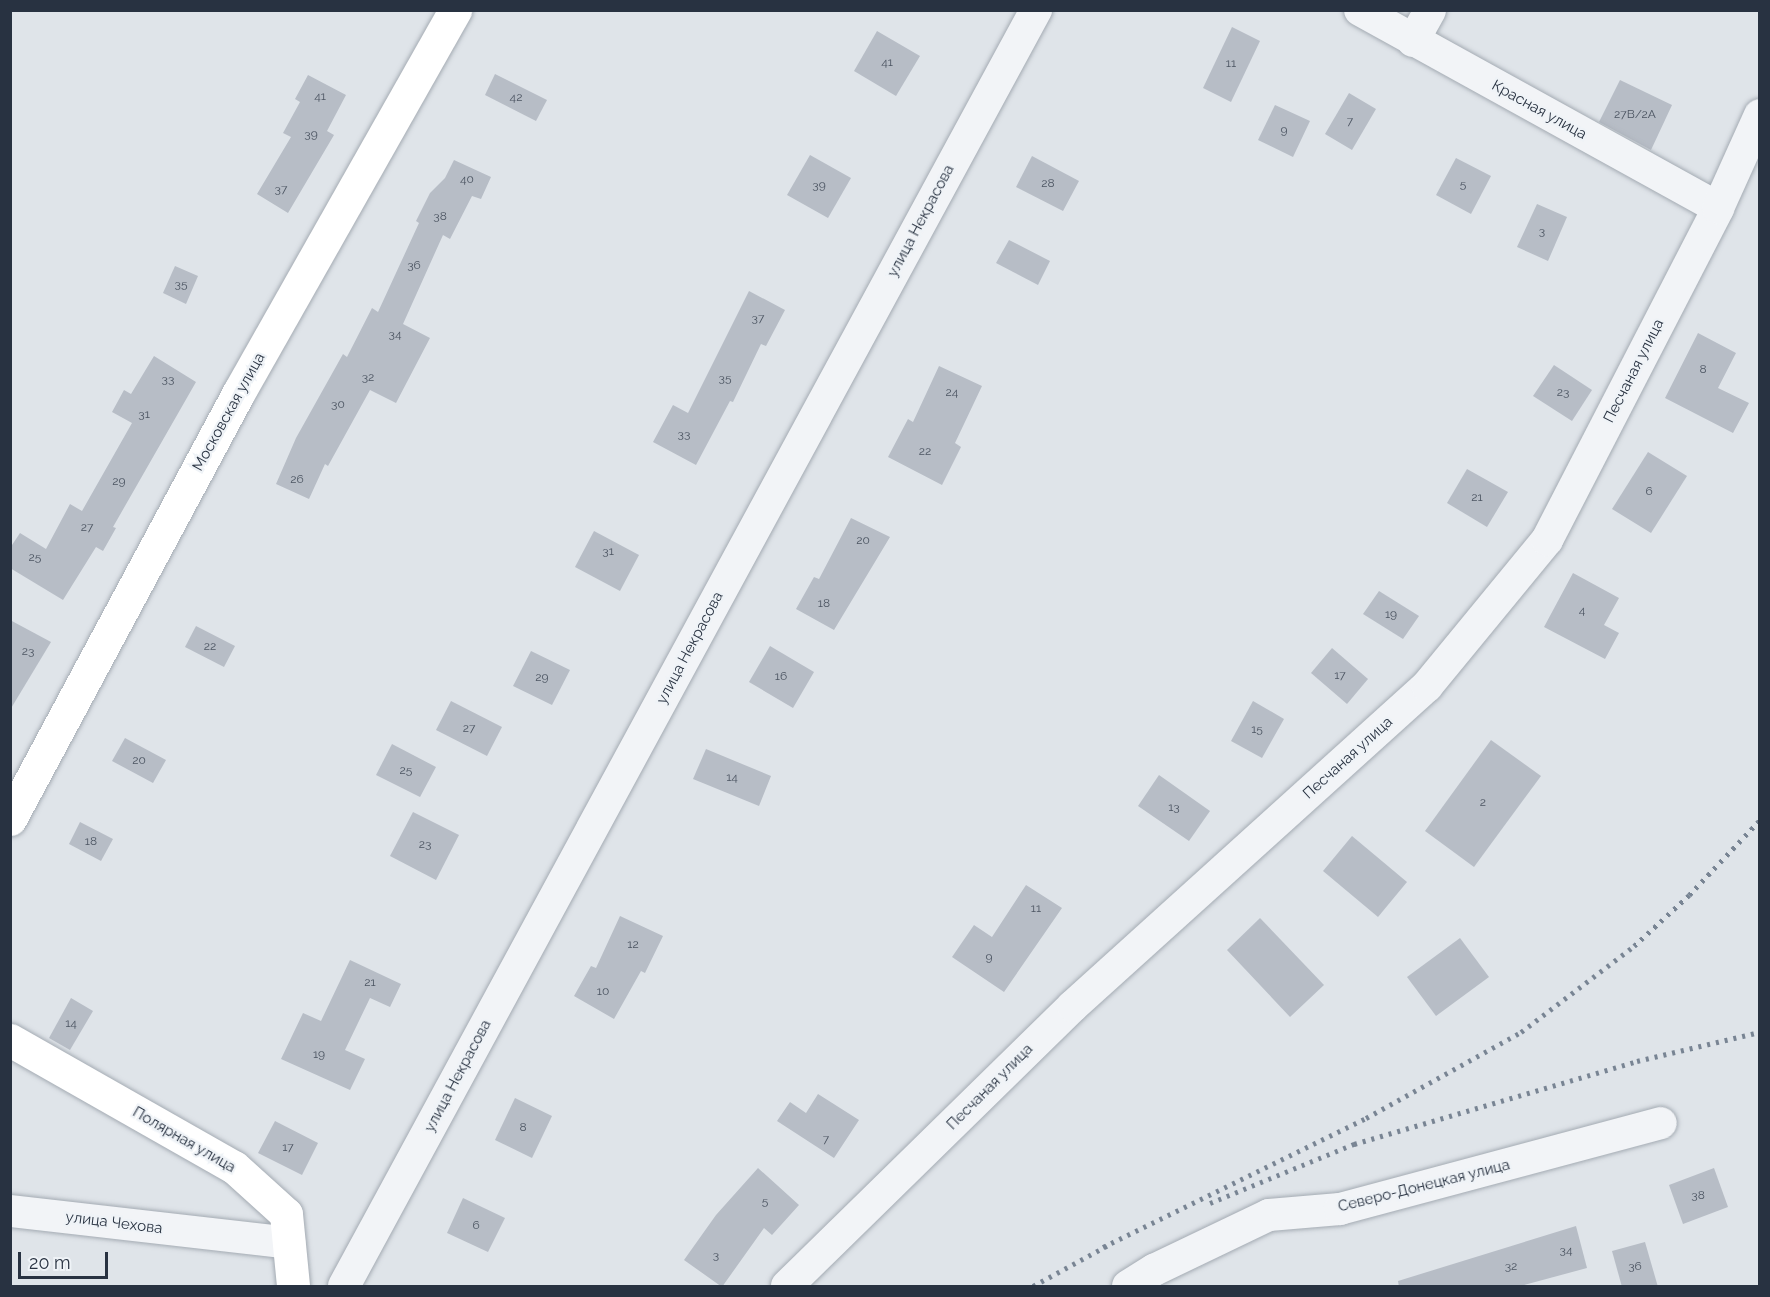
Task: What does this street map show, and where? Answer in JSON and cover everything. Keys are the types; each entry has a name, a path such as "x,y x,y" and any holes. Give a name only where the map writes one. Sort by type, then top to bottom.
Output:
{"main road":[{"name":"Московская улица","path":"10,819 239,392 455,10"},
{"name":"Полярная улица","path":"10,1040 234,1167 286,1214 292,1287"}],"street":[{"name":"улица Некрасова","path":"344,1287 1036,10"},
{"name":"Красная улица","path":"1360,10 1718,208"},
{"path":"1413,41 1430,10"},
{"name":"Песчаная улица","path":"787,1287 1072,1006 1427,686 1547,540 1718,208 1760,115"},
{"name":"Северо-Донецкая улица","path":"1128,1287 1154,1270 1269,1215 1340,1209 1661,1123"},
{"name":"улица Чехова","path":"10,1211 289,1243"}],"building":[{"path":"1232,27 1260,41 1231,102 1203,88"},
{"path":"877,31 920,56 896,96 854,71"},
{"path":"495,74 547,100 536,121 485,95"},
{"path":"308,75 346,95 327,131 334,135 288,213 257,194 291,137 283,133 300,102 295,99"},
{"path":"1620,80 1672,105 1651,150 1599,122"},
{"path":"1349,93 1376,109 1352,150 1325,134"},
{"path":"1275,105 1310,121 1293,157 1258,140"},
{"path":"810,155 851,178 828,218 787,195"},
{"path":"1032,156 1079,181 1063,211 1016,187"},
{"path":"1456,158 1491,176 1471,214 1436,195"},
{"path":"454,160 491,177 481,199 472,196 450,239 443,235 403,324 430,338 396,403 370,390 328,466 325,464 309,499 276,484 296,438 343,354 347,357 372,308 378,312 419,223 416,221 430,193 445,178"},
{"path":"1537,204 1567,217 1548,261 1517,247"},
{"path":"1009,240 1050,261 1038,285 996,263"},
{"path":"175,266 198,276 186,304 163,293"},
{"path":"749,291 785,310 766,346 761,344 733,402 730,401 696,465 653,442 673,405 688,413"},
{"path":"1698,333 1736,353 1718,388 1749,403 1733,433 1665,398"},
{"path":"154,356 196,382 113,527 116,528 103,551 96,547 63,600 10,568 10,548 20,533 46,549 70,504 82,511 132,423 112,412 124,390 131,394"},
{"path":"1554,365 1592,390 1572,421 1533,396"},
{"path":"939,366 982,386 955,443 961,447 942,485 888,457 908,419 913,422"},
{"path":"1648,452 1687,476 1651,533 1612,509"},
{"path":"1467,469 1508,492 1487,527 1447,503"},
{"path":"851,518 890,537 834,630 796,609 814,577 819,579"},
{"path":"594,531 639,555 620,591 575,567"},
{"path":"1573,573 1619,598 1604,625 1619,633 1605,659 1544,627"},
{"path":"1379,591 1419,616 1403,639 1363,614"},
{"path":"10,620 51,642 10,710"},
{"path":"196,626 235,646 224,667 185,647"},
{"path":"770,646 814,672 793,708 749,682"},
{"path":"1332,648 1368,679 1347,704 1311,673"},
{"path":"531,651 570,670 552,705 513,686"},
{"path":"451,701 502,727 487,756 436,730"},
{"path":"1253,701 1284,719 1262,758 1231,741"},
{"path":"125,738 166,760 153,783 112,761"},
{"path":"1491,740 1541,776 1474,867 1425,831"},
{"path":"392,744 436,767 420,797 376,775"},
{"path":"706,749 771,776 759,806 693,779"},
{"path":"1159,775 1210,811 1189,841 1138,806"},
{"path":"413,812 459,835 436,880 390,856"},
{"path":"80,822 113,839 101,861 69,844"},
{"path":"1352,836 1407,882 1378,917 1323,871"},
{"path":"1026,885 1062,908 1004,992 952,957 974,925 992,937"},
{"path":"620,916 663,936 645,973 641,971 614,1019 574,996 591,966 596,968"},
{"path":"1260,918 1324,985 1290,1017 1227,950"},
{"path":"1460,938 1489,977 1436,1016 1407,977"},
{"path":"350,960 401,984 390,1007 370,998 345,1050 365,1059 350,1090 281,1059 303,1013 321,1021"},
{"path":"71,998 93,1011 70,1050 49,1038"},
{"path":"818,1094 859,1120 834,1158 777,1121 790,1102 806,1113"},
{"path":"515,1098 552,1116 532,1158 495,1140"},
{"path":"275,1121 318,1143 302,1175 258,1153"},
{"path":"758,1168 799,1205 772,1235 764,1228 722,1287 684,1260 716,1215"},
{"path":"1714,1168 1728,1207 1683,1224 1669,1185"},
{"path":"463,1198 505,1218 488,1252 447,1233"},
{"path":"1576,1226 1587,1268 1517,1287 1399,1287 1398,1281"},
{"path":"1645,1242 1658,1287 1622,1287 1612,1251"}],"railway":[{"path":"1103,1247 1366,1118 1521,1032 1634,946 1689,895 1760,820"},
{"path":"1210,1203 1354,1144 1637,1061 1760,1032"},
{"path":"1033,1286 1110,1244"}]}
